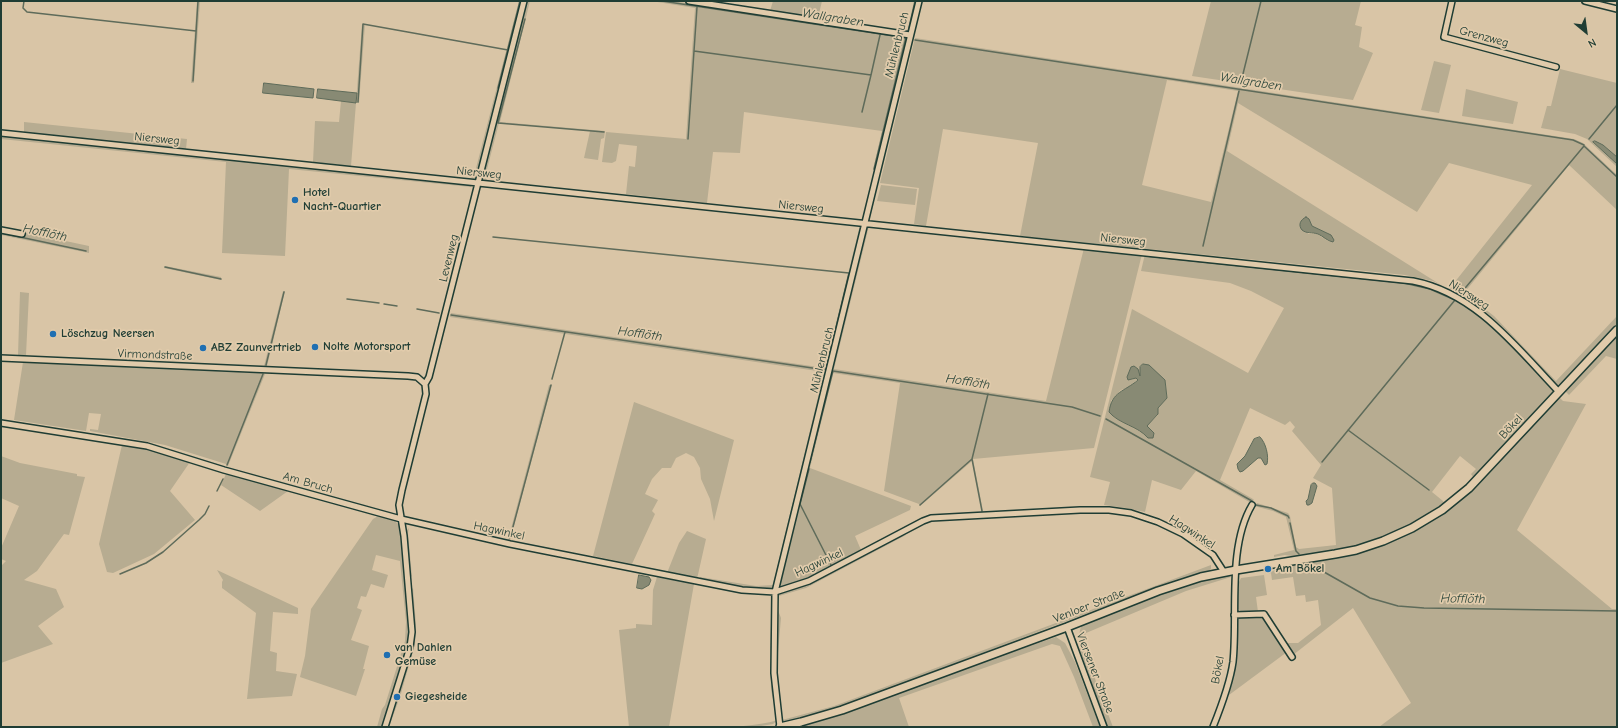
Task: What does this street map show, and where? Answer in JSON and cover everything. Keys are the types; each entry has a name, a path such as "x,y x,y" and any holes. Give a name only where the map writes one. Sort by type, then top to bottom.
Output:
{"main road":[{"name":"Bökel","path":"1412,528 1442,510 1469,488 1617,330"},
{"name":"Venloer Straße","path":"780,727 842,710 1067,627 1158,590 1201,577 1224,572 1356,550 1383,541 1412,528"}],"street":[{"name":"Levenweg","path":"401,519 399,505 426,394 425,384 429,377 524,1"},
{"path":"689,1 910,35"},
{"name":"Mühlenbruch","path":"780,727 774,673 774,592 918,1"},
{"name":"Grenzweg","path":"1452,1 1444,37 1556,66"},
{"path":"1585,1 1617,9"},
{"name":"Niersweg","path":"1,133 1407,280 1425,283 1448,292 1481,313 1497,327 1559,392"},
{"path":"1,230 22,234"},
{"name":"Virmondstraße","path":"1,358 408,376 417,377 425,384"},
{"name":"Am Bruch","path":"1,423 120,441 159,449 224,470 401,519"},
{"name":"Bökel","path":"1213,727 1222,704 1232,663 1236,570 1240,534 1252,505"},
{"name":"Hagwinkel","path":"401,519 510,544 698,582 742,590 774,592 809,581 923,520 931,518 1072,510 1109,510 1131,513 1158,522 1183,534 1213,555 1224,572"},
{"path":"385,727 410,647 412,632 401,519"},
{"path":"1234,615 1264,614 1292,657"},
{"name":"Viersener Straße","path":"1067,627 1104,727"}],"shaded area":[{"path":"197,1 200,1 194,83 191,83"},
{"path":"519,1 522,1 477,179 471,178 474,176"},
{"path":"526,1 530,1 500,122 605,131 604,138 601,139 598,160 584,158 590,131 499,123 485,177 487,180 481,179"},
{"path":"651,1 672,1 908,37 875,170 873,170 882,131 744,112 740,153 713,152 707,203 626,194 629,166 635,167 637,146 619,144 616,161 612,163 602,162 606,132 686,139 695,8"},
{"path":"773,1 822,1 818,18 770,11"},
{"path":"1211,1 1361,1 1355,25 1362,27 1359,47 1373,53 1353,100 1192,76"},
{"path":"362,24 365,24 359,103 356,103 351,166 313,162 315,121 339,122 341,101 356,102"},
{"path":"915,38 1574,139 1583,143 1617,175 1617,210 1569,165 1464,293 1494,316 1556,381 1617,316 1617,326 1561,385 1557,386 1553,384 1477,309 1450,288 1532,185 1449,163 1417,212 1238,103 1227,151 1441,285 1433,281 1405,275 1020,236 1038,143 943,129 926,226 914,224 919,188 880,183","holes":["1167,80 1238,91 1211,202 1142,185","1309,219 1314,228 1327,233 1333,242 1328,241 1317,234 1308,234"]},
{"path":"1434,61 1451,65 1439,113 1421,110"},
{"path":"1560,69 1617,83 1617,157 1603,145 1593,142 1617,164 1617,167 1587,139 1575,134 1541,128 1547,106 1551,106"},
{"path":"264,83 314,89 313,98 263,93"},
{"path":"318,89 357,93 356,103 317,98"},
{"path":"1466,89 1518,102 1513,124 1462,116"},
{"path":"24,122 187,139 186,149 24,132"},
{"path":"1,136 471,184 471,187 289,169 285,256 222,253 226,162 1,139"},
{"path":"1595,141 1603,145 1617,157 1617,164 1593,142"},
{"path":"881,185 917,189 915,205 877,201"},
{"path":"1306,217 1309,219 1312,226 1331,235 1334,240 1333,242 1318,234 1302,230 1300,223"},
{"path":"860,225 862,228 774,587 771,589 731,586 700,580 700,577 756,586 773,585 824,372 450,317 451,313 825,368"},
{"path":"867,225 869,226 834,369 1046,401 1084,248 1142,254 1094,448 973,459 983,511 972,461 920,506 919,504 884,491 900,383 833,373 810,468 911,506 910,510 855,536 861,550 804,581 781,587 780,585 865,228"},
{"path":"1,232 23,232 89,246 89,253 1,235"},
{"path":"1145,254 1404,281 1431,287 1458,299 1494,326 1553,388 1554,392 1473,477 1471,474 1476,469 1460,456 1432,492 1443,501 1445,505 1407,527 1353,547 1298,557 1285,555 1274,557 1274,555 1294,550 1286,517 1273,511 1254,506 1257,503 1288,513 1290,516 1296,547 1299,549 1336,545 1332,488 1313,478 1321,465 1292,431 1295,427 1290,421 1285,425 1250,408 1220,480 1253,499 1254,500 1251,503 1196,471 1181,490 1152,480 1145,512 1104,505 1110,482 1090,477 1132,309 1248,373 1284,308 1251,291 1230,283 1141,271","holes":["1139,376 1165,380 1167,398 1158,408 1158,415 1147,426 1148,438 1144,434 1114,417 1111,401 1121,390 1128,388 1138,379 1136,378 1130,380"]},
{"path":"165,266 221,277 221,280 164,268"},
{"path":"283,291 285,291 267,366 264,366"},
{"path":"20,292 29,293 26,355 18,355"},
{"path":"1617,335 1617,359 1606,356 1569,395 1565,391"},
{"path":"23,362 265,374 228,466 226,464 165,445 90,431 90,429 98,430 101,414 89,413 86,431 14,420"},
{"path":"1143,364 1149,365 1165,380 1167,398 1158,408 1158,414 1147,426 1154,433 1153,438 1148,438 1109,412 1116,396 1138,380 1136,378 1128,380 1127,377 1131,367 1134,366 1138,369 1140,376 1140,367"},
{"path":"549,385 552,385 510,540 508,540"},
{"path":"1559,397 1563,401 1586,404 1517,530 1612,609 1617,609 1617,727 1379,727 1411,703 1353,608 1293,655 1285,643 1298,643 1321,625 1318,600 1306,602 1305,595 1296,596 1293,577 1272,580 1271,573 1268,574 1281,566 1363,550 1435,518"},
{"path":"634,402 734,440 714,521 710,499 701,479 700,468 694,457 686,453 676,458 671,468 662,468 652,479 645,494 658,500 652,511 655,514 632,564 593,556"},
{"path":"1260,437 1264,443 1268,457 1267,464 1265,465 1261,458 1258,458 1240,472 1237,464 1245,456 1254,439"},
{"path":"122,445 162,453 190,462 170,491 195,520 154,554 113,573 107,572 99,544"},
{"path":"1,456 20,463 77,474 77,476 85,477 69,535 64,534 37,571 24,580 56,589 64,607 38,626 53,644 1,663 1,566 6,561 1,559 1,548 19,506 1,498"},
{"path":"226,474 288,491 260,511 221,485"},
{"path":"1313,483 1317,486 1312,503 1307,505 1306,501"},
{"path":"378,516 394,520 399,525 410,631 401,668 382,727 377,727 405,641 406,622 400,561 376,555 372,570 388,575 384,588 371,584 366,597 361,596 357,608 362,610 351,640 369,646 363,669 365,669 356,696 300,677 305,656 311,609 373,519"},
{"path":"409,528 408,533 412,577 410,575 406,531"},
{"path":"687,531 706,539 697,579 667,573 679,543"},
{"path":"906,535 806,588 779,596 776,605 781,618 776,675 777,629 775,607 778,595 806,585 900,536"},
{"path":"1211,565 1211,569 1206,573 1189,577 1109,605 834,709 785,723 782,722 780,716 776,675 782,720 834,706"},
{"path":"217,570 298,608 298,614 273,612 270,651 277,653 276,671 297,674 292,696 247,699 256,613 222,588 223,580"},
{"path":"639,575 649,577 651,580 649,585 642,589 637,588"},
{"path":"1226,575 1231,577 1186,591 1086,633 1083,639 1097,685 1113,727 1107,727 1080,650 1079,635 1081,626 1170,591"},
{"path":"1264,575 1267,595 1256,597 1258,612 1243,613 1237,608 1239,582 1241,578"},
{"path":"657,577 694,584 669,727 629,727 619,630 636,628 636,624 652,625 653,590"},
{"path":"413,588 416,624 415,644 400,697 389,727 387,727 414,639 415,630 411,591"},
{"path":"772,605 776,714 771,690 770,648"},
{"path":"1263,615 1287,652 1229,695 1234,675 1238,637 1238,616"},
{"path":"1056,637 1065,643 1075,662 1100,727 1093,727 1074,677 1060,646 1052,644 899,698 909,727 794,727"},
{"path":"778,720 773,724 755,727 716,727 746,726"}],"waterway":[{"path":"24,1 23,8 27,12 196,31"},
{"path":"193,81 198,1"},
{"path":"498,88 520,1"},
{"name":"Wallgraben","path":"662,1 907,38"},
{"path":"908,32 915,1"},
{"path":"1241,82 1261,1"},
{"path":"688,139 697,7"},
{"path":"525,19 498,123 604,132"},
{"path":"358,102 363,24 508,50"},
{"path":"694,51 871,75 880,35"},
{"path":"874,169 906,37"},
{"name":"Wallgraben","path":"915,40 1573,140 1584,145"},
{"path":"862,112 871,75"},
{"path":"1203,246 1239,91"},
{"name":"Wallgraben","path":"1589,139 1617,105"},
{"path":"1461,293 1584,146 1617,177"},
{"name":"Hofflöth","path":"1,233 86,251"},
{"path":"451,315 826,370 849,273 493,237"},
{"path":"1146,256 1404,283 1430,289 1455,300 1322,462"},
{"name":"Hofflöth","path":"165,267 221,279"},
{"path":"266,365 284,292"},
{"name":"Hofflöth","path":"347,299 379,303"},
{"name":"Hofflöth","path":"384,304 397,306"},
{"name":"Hofflöth","path":"417,309 439,313"},
{"path":"552,379 565,332"},
{"name":"Hofflöth","path":"810,462 833,371 1072,407 1100,416"},
{"path":"227,465 263,374"},
{"path":"510,538 551,385"},
{"path":"920,505 972,459 988,394"},
{"name":"Hofflöth","path":"1106,419 1252,501"},
{"path":"1348,430 1429,490"},
{"path":"972,459 982,511"},
{"path":"809,469 800,504 831,565"},
{"path":"217,491 223,479"},
{"name":"Hofflöth","path":"1256,505 1271,508 1288,516 1289,518"},
{"path":"120,574 146,563 163,552 199,520 205,514 209,506"},
{"name":"Hofflöth","path":"1290,523 1296,551 1299,554"},
{"name":"Hofflöth","path":"1317,568 1370,598 1398,606 1424,608 1617,611"}],"place":[{"name":"Hotel Nacht-Quartier","path":"295,200"},
{"name":"Löschzug Neersen","path":"53,334"},
{"name":"Nolte Motorsport","path":"315,347"},
{"name":"ABZ Zaunvertrieb","path":"203,348"},
{"name":"Am Bökel","path":"1268,569"},
{"name":"van Dahlen Gemüse","path":"387,655"},
{"name":"Giegesheide","path":"397,697"}]}
